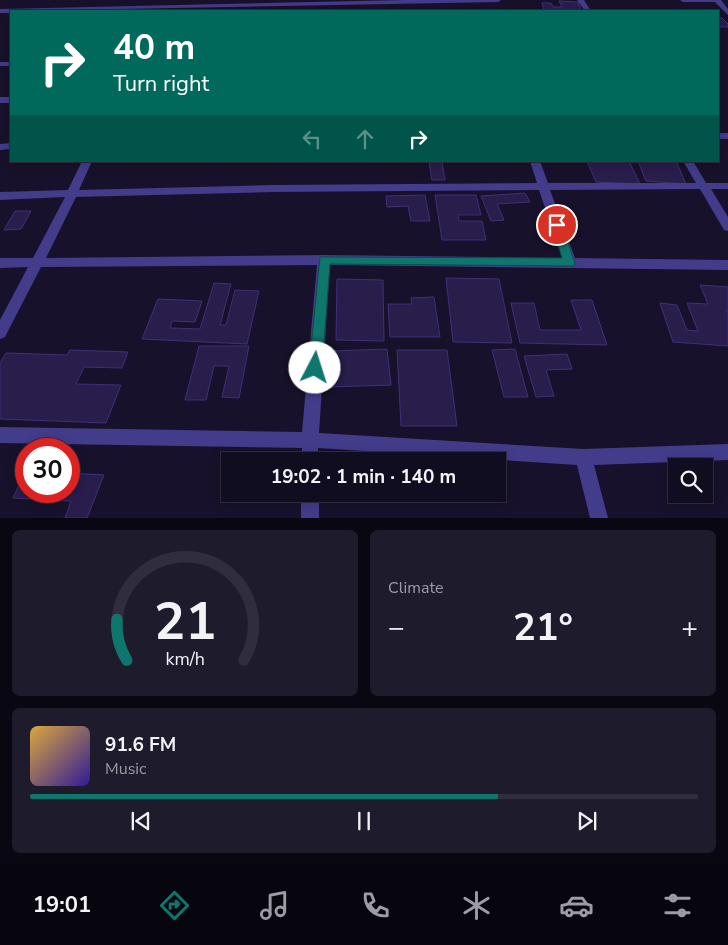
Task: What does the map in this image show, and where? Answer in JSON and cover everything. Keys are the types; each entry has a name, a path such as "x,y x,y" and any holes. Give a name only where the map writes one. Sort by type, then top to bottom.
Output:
{"street":[{"path":"0,10 498,0"},
{"path":"683,0 717,0 728,13"},
{"path":"0,333 64,211 87,162"},
{"path":"535,162 570,263"},
{"path":"689,162 728,227"},
{"path":"0,196 72,192 728,186"},
{"path":"310,452 324,260"},
{"path":"0,263 324,260 728,265"},
{"path":"0,435 310,440 584,457 728,452"},
{"path":"584,457 600,518"},
{"path":"310,502 310,518"}],"building":[{"path":"559,1 578,2 581,10 544,10 542,3 551,3 553,7 562,7"},
{"path":"719,17 728,24 728,27 719,27"},
{"path":"429,162 442,162 445,180 432,180"},
{"path":"587,162 629,162 640,184 596,182"},
{"path":"638,162 676,162 686,184 646,181"},
{"path":"525,193 530,202 497,204 504,220 491,221 481,196"},
{"path":"425,195 430,221 411,221 408,206 387,207 386,196"},
{"path":"435,195 476,195 481,215 458,215 459,221 482,221 486,240 442,240"},
{"path":"15,211 31,211 21,229 4,230"},
{"path":"446,278 499,279 512,343 453,342"},
{"path":"337,279 383,280 384,341 336,340"},
{"path":"214,283 231,284 220,325 226,325 235,290 259,291 247,344 142,339 158,299 202,301 195,322 172,321 170,328 200,329"},
{"path":"700,285 728,287 728,311 726,311 728,314 728,346 673,342 660,303 677,305 687,330 698,331 687,303 708,304"},
{"path":"434,297 440,337 390,337 388,304 412,304 411,298"},
{"path":"571,300 592,300 607,345 520,343 511,303 534,303 540,330 581,330"},
{"path":"199,346 249,346 239,398 222,397 229,366 214,366 206,400 185,400"},
{"path":"387,349 391,385 331,387 331,351"},
{"path":"515,349 528,397 504,397 492,350"},
{"path":"70,350 128,352 122,368 84,367 76,384 121,385 106,423 0,419 0,363 6,353 67,355"},
{"path":"397,350 447,350 457,426 401,426"},
{"path":"567,354 572,369 546,370 554,396 536,397 524,356"},
{"path":"80,474 104,475 87,518 65,518 70,503 80,503"}],"route":[{"path":"315,368 324,260 570,263 557,225"}]}
